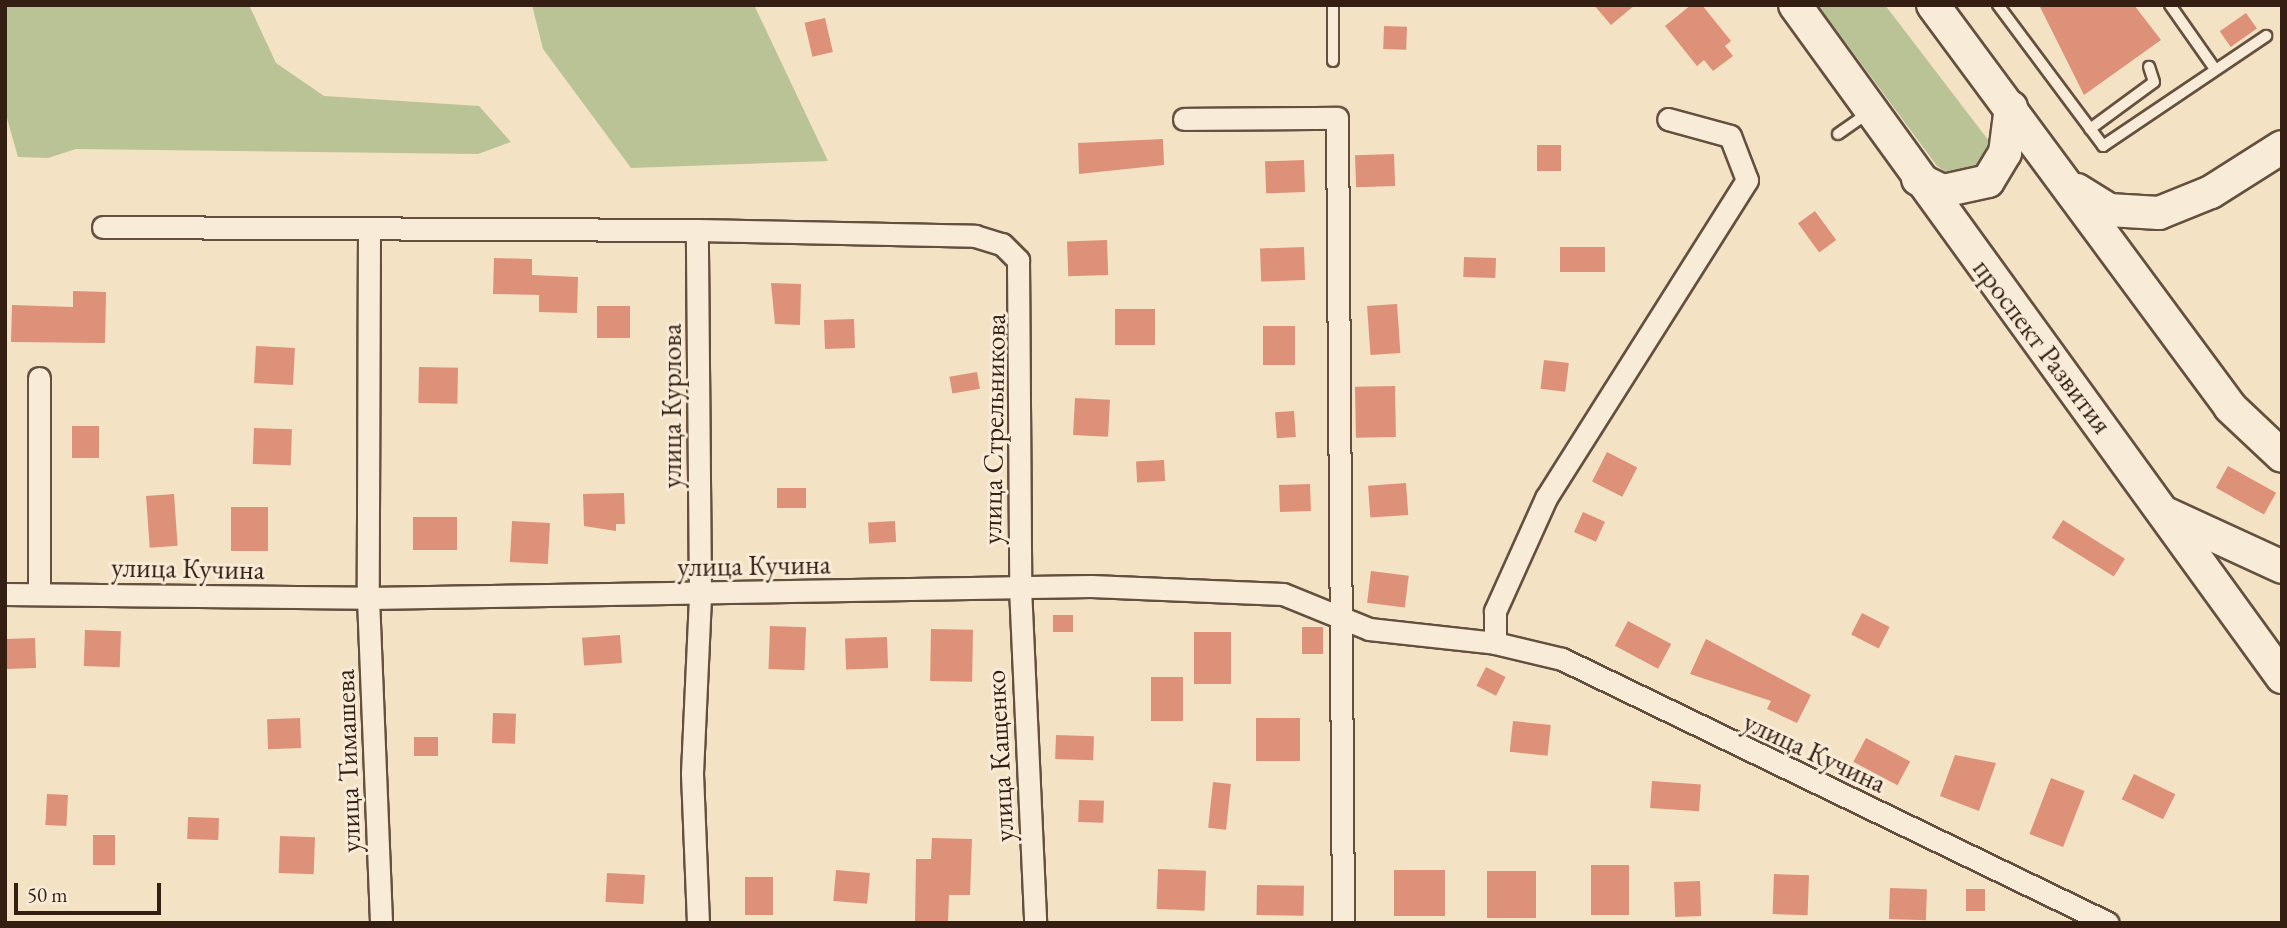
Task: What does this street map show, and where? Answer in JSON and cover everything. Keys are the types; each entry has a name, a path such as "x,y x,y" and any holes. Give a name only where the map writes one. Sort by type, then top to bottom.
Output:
{"street":[{"name":"проспект Развития","path":"1795,5 2282,677"},
{"path":"1933,5 2243,423 2282,456"},
{"path":"1918,178 1943,191 1988,180 2005,153 2011,107"},
{"path":"1184,119 1337,118 1344,622 1343,923"},
{"path":"1495,643 1494,611 1546,498 1748,180 1730,136 1668,119"},
{"path":"2060,175 2109,210 2159,213 2211,192 2282,147"},
{"path":"103,227 697,230"},
{"name":"улица Тимашева","path":"369,229 368,598 381,923"},
{"name":"улица Стрельникова","path":"697,230 975,236 1012,252 1023,272 1020,587"},
{"name":"улица Курлова","path":"697,230 700,594 692,773 698,923"},
{"path":"39,378 39,594"},
{"path":"2166,514 2282,567"},
{"name":"улица Кучина","path":"5,594 368,598 1020,587 1283,594 1344,622 1495,643 1562,659 2108,923"},
{"name":"улица Кащенко","path":"1020,587 1034,923"}],"lane":[{"path":"1333,5 1333,61"},
{"path":"1998,5 2103,146 2266,36"},
{"path":"2170,5 2215,69"},
{"path":"2090,129 2154,82 2149,67"},
{"path":"1838,134 1871,112"}],"green space":[{"path":"5,5 249,5 276,63 324,96 479,106 511,142 478,154 76,149 48,158 18,157 5,111"},
{"path":"532,5 754,5 828,161 631,168 543,49"},
{"path":"1818,5 1885,5 1989,141 1976,173 1954,177 1937,166"}],"building":[{"path":"1594,5 1635,5 1611,25"},
{"path":"1691,5 1702,5 1731,41 1725,46 1733,56 1713,71 1704,60 1697,66 1665,26"},
{"path":"2039,5 2134,5 2161,40 2084,95"},
{"path":"2246,13 2257,29 2231,47 2220,31"},
{"path":"825,18 833,52 812,57 805,23"},
{"path":"1384,26 1407,27 1406,50 1383,49"},
{"path":"1163,139 1164,165 1079,174 1078,143"},
{"path":"1537,145 1561,145 1561,171 1537,171"},
{"path":"1394,154 1395,186 1356,187 1355,155"},
{"path":"1304,160 1305,192 1266,193 1265,161"},
{"path":"1815,211 1836,240 1819,252 1798,223"},
{"path":"1107,240 1108,275 1068,276 1067,241"},
{"path":"1304,247 1305,280 1261,282 1260,249"},
{"path":"1560,247 1605,247 1605,272 1560,272"},
{"path":"1464,257 1496,258 1495,278 1463,277"},
{"path":"494,258 532,259 532,275 578,277 577,313 539,312 539,295 493,294"},
{"path":"771,283 801,284 800,325 775,324"},
{"path":"73,291 106,292 105,343 11,342 12,305 73,307"},
{"path":"1397,304 1400,353 1370,355 1367,306"},
{"path":"597,306 630,306 630,338 597,338"},
{"path":"1115,309 1155,309 1155,345 1115,345"},
{"path":"854,319 855,348 825,349 824,320"},
{"path":"1263,326 1295,326 1295,365 1263,365"},
{"path":"256,346 295,348 293,385 254,383"},
{"path":"1544,360 1569,363 1565,392 1540,389"},
{"path":"419,367 458,368 457,404 418,403"},
{"path":"977,372 980,389 952,394 949,377"},
{"path":"1395,386 1396,437 1356,438 1355,387"},
{"path":"1075,398 1110,400 1108,437 1073,435"},
{"path":"1294,411 1296,437 1277,438 1275,412"},
{"path":"72,426 99,426 99,458 72,458"},
{"path":"254,428 292,429 291,465 253,464"},
{"path":"1607,452 1637,467 1622,497 1592,481"},
{"path":"1164,460 1165,481 1137,482 1136,461"},
{"path":"2228,466 2276,493 2264,515 2216,488"},
{"path":"1406,483 1408,515 1370,518 1368,486"},
{"path":"1310,484 1311,511 1280,512 1279,485"},
{"path":"777,488 806,488 806,508 777,508"},
{"path":"624,493 625,524 616,524 616,531 584,526 583,494"},
{"path":"174,494 178,546 150,548 146,496"},
{"path":"231,507 268,507 268,551 231,551"},
{"path":"1583,512 1605,522 1596,542 1574,532"},
{"path":"413,517 457,517 457,550 413,550"},
{"path":"2063,520 2125,559 2114,576 2052,538"},
{"path":"512,521 550,523 548,564 510,562"},
{"path":"895,521 896,542 869,543 868,522"},
{"path":"1371,571 1409,576 1405,607 1367,603"},
{"path":"1862,613 1890,627 1879,648 1851,634"},
{"path":"1053,615 1073,615 1073,632 1053,632"},
{"path":"1628,621 1671,644 1658,669 1615,646"},
{"path":"770,626 806,627 804,670 768,669"},
{"path":"1302,627 1323,627 1323,654 1302,654"},
{"path":"931,629 973,630 972,682 930,681"},
{"path":"85,630 121,631 120,667 84,666"},
{"path":"1194,632 1231,632 1231,684 1194,684"},
{"path":"620,635 622,663 584,666 582,638"},
{"path":"887,637 888,668 846,669 845,638"},
{"path":"35,638 36,668 6,669 5,639"},
{"path":"1706,639 1811,695 1797,723 1767,709 1771,701 1690,674"},
{"path":"1486,667 1506,677 1496,696 1476,686"},
{"path":"1151,677 1183,677 1183,721 1151,721"},
{"path":"493,713 516,714 515,744 492,743"},
{"path":"300,718 301,748 268,749 267,719"},
{"path":"1256,718 1300,718 1300,761 1256,761"},
{"path":"1513,721 1551,725 1548,756 1510,752"},
{"path":"1056,735 1094,736 1093,760 1055,759"},
{"path":"414,737 438,737 438,756 414,756"},
{"path":"1866,738 1910,761 1897,785 1853,762"},
{"path":"1955,755 1996,763 1979,811 1940,796"},
{"path":"2134,774 2175,794 2163,819 2122,799"},
{"path":"2051,778 2085,791 2063,847 2029,834"},
{"path":"1652,781 1701,784 1699,811 1650,808"},
{"path":"1213,782 1231,784 1226,830 1208,828"},
{"path":"47,794 68,795 66,826 45,825"},
{"path":"1079,800 1104,801 1103,823 1078,822"},
{"path":"188,817 219,818 218,840 187,839"},
{"path":"93,835 115,835 115,865 93,865"},
{"path":"280,836 315,837 314,874 279,873"},
{"path":"932,838 972,839 970,895 949,895 948,923 915,923 916,859 931,859"},
{"path":"1591,865 1629,865 1629,915 1591,915"},
{"path":"1158,869 1206,871 1205,911 1157,909"},
{"path":"836,870 870,873 867,904 833,901"},
{"path":"1394,870 1445,870 1445,916 1394,916"},
{"path":"1487,871 1536,871 1536,918 1487,918"},
{"path":"607,873 645,875 643,904 605,902"},
{"path":"1774,874 1809,875 1808,915 1773,914"},
{"path":"745,877 773,877 773,915 745,915"},
{"path":"1700,881 1701,916 1675,917 1674,882"},
{"path":"1257,885 1304,886 1303,916 1256,915"},
{"path":"1890,888 1927,889 1926,920 1889,919"},
{"path":"1966,889 1985,889 1985,911 1966,911"}]}
